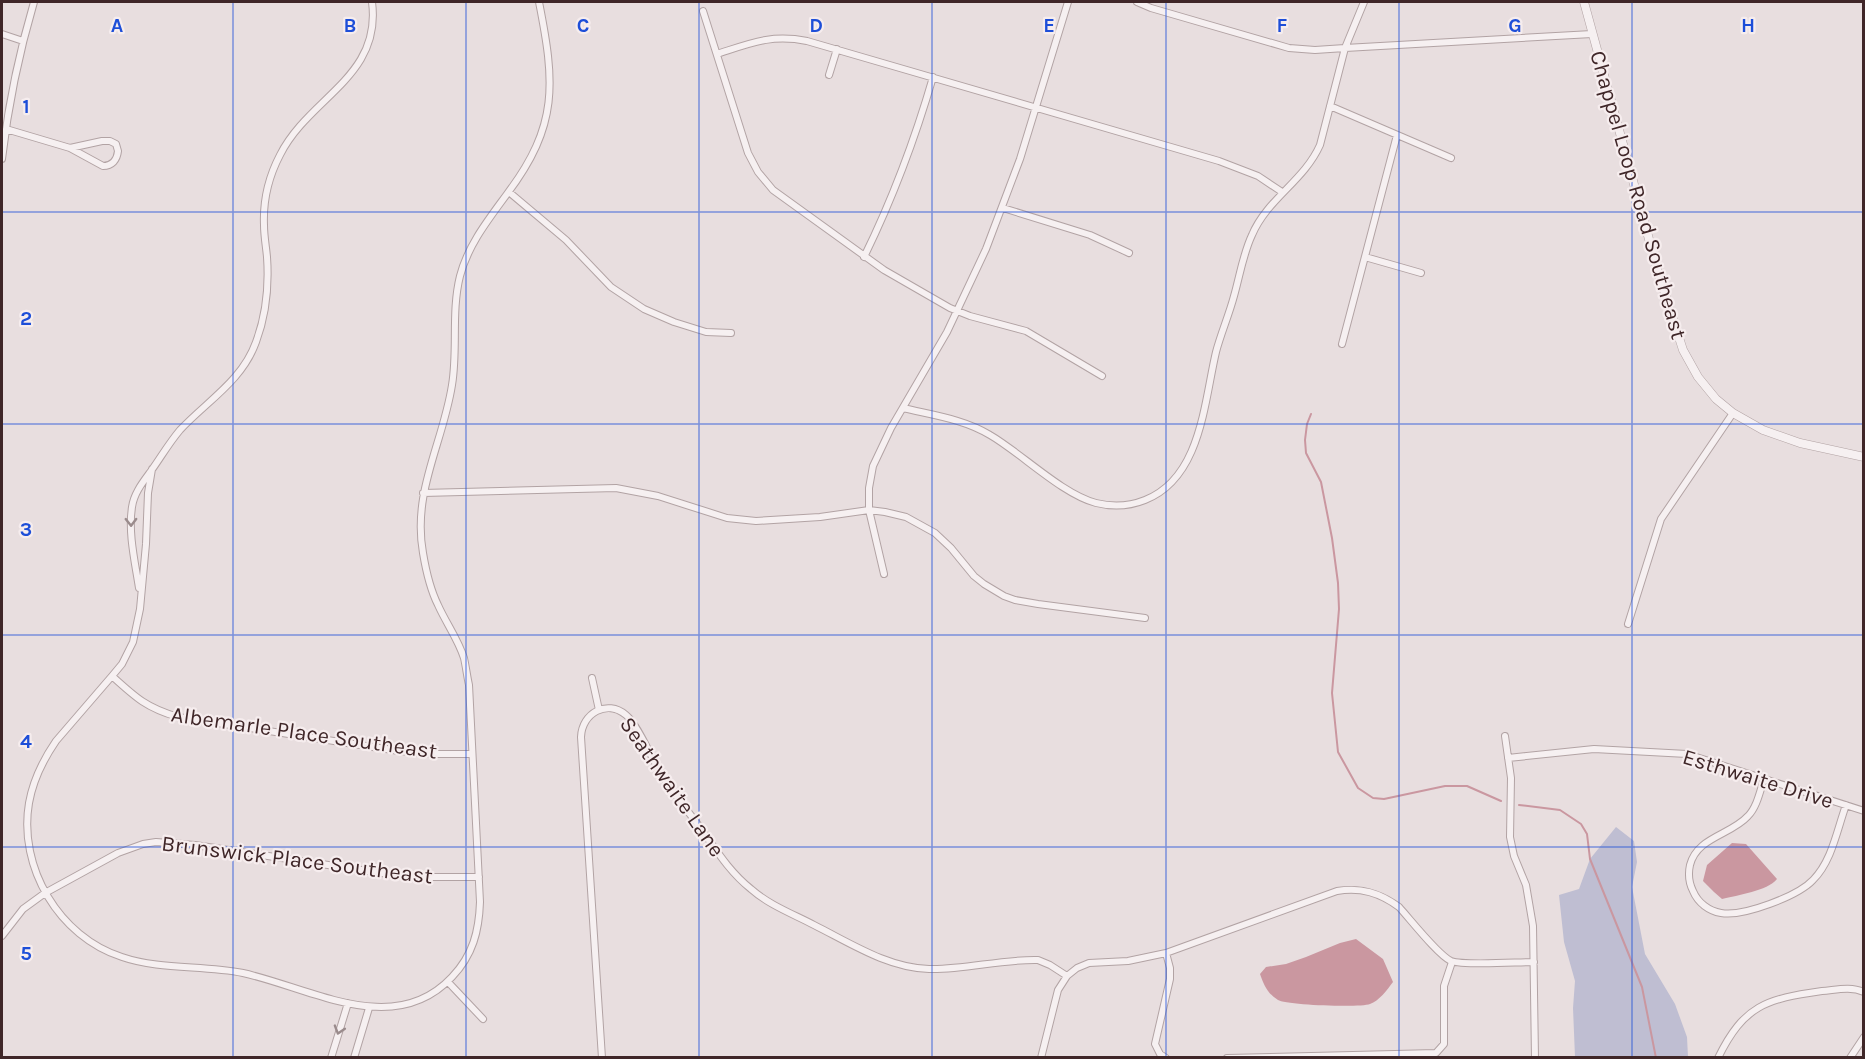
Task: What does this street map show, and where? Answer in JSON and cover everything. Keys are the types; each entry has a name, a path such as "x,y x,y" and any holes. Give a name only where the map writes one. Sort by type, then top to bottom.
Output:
{"street":[{"path":"2,159 23,41 33,2"},
{"path":"141,597 133,548 131,514 136,494 180,431 236,378 254,349 262,324 266,296 264,216 272,173 280,153 295,130 342,85 362,59 372,32 372,2"},
{"path":"152,469 148,493 139,621 133,642 122,664 56,741 41,765 29,803 29,841 33,864 45,893 64,920 81,935 102,949 122,957 154,964 210,968 244,974 369,1008 408,1005 428,997 448,982 464,963 475,940 479,918 479,877 469,685 464,659 437,604 423,556 420,525 423,493 446,416 452,384 456,300 460,276 476,239 530,162 537,148 548,109 549,60 539,2"},
{"path":"884,574 869,510 869,488 873,466 883,443 932,360 957,311 1002,208 1068,2"},
{"path":"1137,2 1288,48 1315,50 1592,34"},
{"path":"903,408 974,426 1087,500 1109,505 1131,504 1153,497 1172,484 1191,454 1217,350 1250,238 1262,214 1305,169 1315,155 1345,48 1364,2"},
{"name":"Chappel Loop Road Southeast","path":"1584,2 1650,247 1683,350 1704,385 1732,413 1755,427 1784,438 1863,457"},
{"path":"703,11 748,153 765,182 785,200 864,257 930,297 957,311 1026,331 1102,376"},
{"path":"2,34 23,41"},
{"path":"717,54 761,40 783,37 807,40 1234,165 1258,176 1282,192"},
{"path":"829,75 837,49"},
{"path":"864,257 890,204 933,77"},
{"path":"1330,106 1451,158"},
{"path":"6,129 70,148 100,165 107,166 116,159 118,151 116,144 107,140 70,148"},
{"path":"1342,344 1397,135"},
{"path":"509,192 566,240 610,287 644,309 706,332 731,333"},
{"path":"1002,208 1090,235 1129,253"},
{"path":"1365,256 1421,273"},
{"path":"1628,624 1661,519 1732,413"},
{"path":"423,493 616,488 658,496 715,515 756,521 813,518 869,510 906,517 926,526 943,540 974,576 1004,596 1038,604 1145,618"},
{"name":"Albemarle Place Southeast","path":"112,676 142,703 178,717 399,751 472,754"},
{"path":"592,678 599,710"},
{"name":"Seathwaite Lane","path":"602,1058 581,737 583,724 587,717 599,710 612,709 629,718 667,782 729,867 750,889 775,905 872,954 909,967 938,969 1038,960 1067,976"},
{"path":"1505,736 1511,786 1510,837 1514,856 1528,894 1533,926 1535,1058"},
{"name":"Esthwaite Drive","path":"1509,758 1594,749 1654,751 1693,756 1863,811"},
{"path":"1764,779 1755,805 1747,818 1707,842 1692,860 1689,874 1692,888 1700,902 1712,910 1728,914 1757,908 1805,887 1824,866 1846,805"},
{"name":"Brunswick Place Southeast","path":"2,936 22,909 45,893 118,853 156,842 195,845 408,877 479,877"},
{"path":"1041,1058 1058,990 1067,976 1077,968 1089,963 1128,961 1166,953 1337,891 1356,890 1376,894 1400,907 1439,951 1452,962 1534,962"},
{"path":"1166,953 1170,979 1155,1044 1160,1054 1166,1058"},
{"path":"1227,1058 1436,1053 1444,1044 1444,986 1452,962"},
{"path":"448,982 483,1019"},
{"path":"1718,1058 1729,1037 1742,1020 1766,1003 1794,995 1839,989 1863,992"},
{"path":"331,1058 348,1003"},
{"path":"354,1058 369,1008"},
{"path":"1850,1058 1863,1037"}],"shaded area":[{"path":"1616,827 1634,841 1637,862 1632,887 1645,954 1675,1004 1687,1037 1688,1057 1575,1057 1573,1008 1575,981 1564,942 1559,895 1579,889 1590,859"},
{"path":"1732,843 1746,844 1777,879 1759,890 1722,899 1703,881 1707,865"},
{"path":"1356,939 1383,959 1393,982 1373,1003 1338,1006 1284,1002 1269,992 1260,974 1266,967 1286,964"}],"waterway":[{"path":"1311,414 1307,424 1306,453 1321,482 1338,583 1339,609 1332,693 1338,752 1358,788 1373,798 1384,799 1445,786 1467,786 1501,801"},
{"path":"1519,805 1560,810 1581,824 1587,834 1590,859 1642,987 1656,1058"}]}
